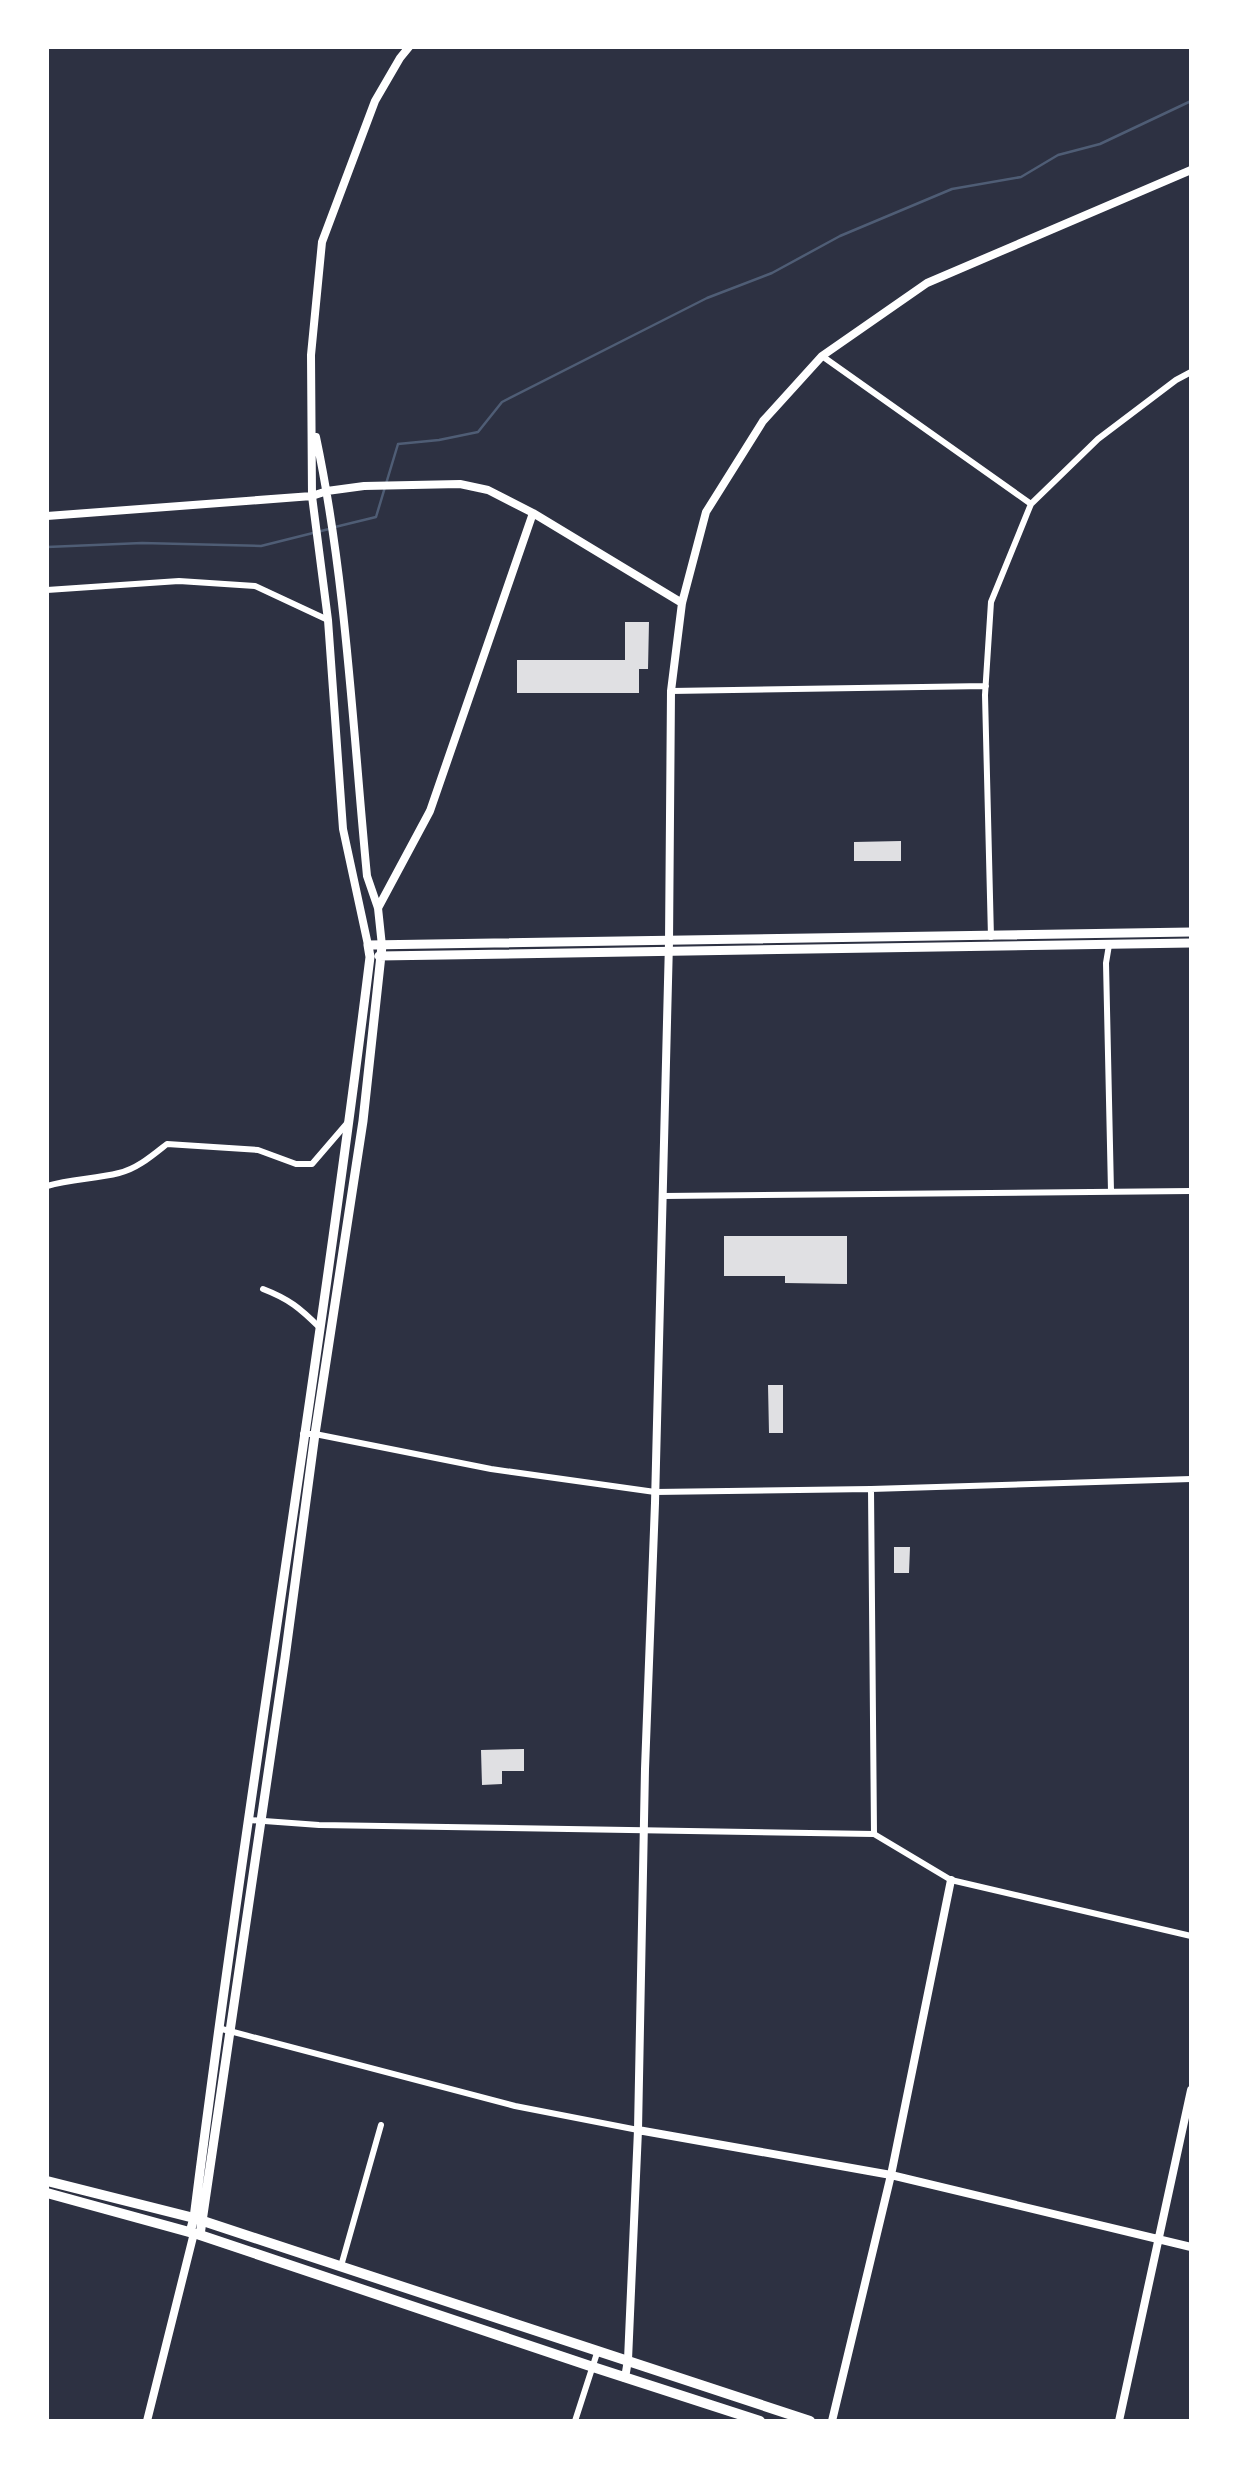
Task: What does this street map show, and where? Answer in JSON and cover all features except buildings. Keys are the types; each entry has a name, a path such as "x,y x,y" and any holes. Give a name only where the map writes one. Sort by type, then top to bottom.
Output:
{"highway":[{"path":"47,2181 199,2219 810,2421"},
{"path":"47,2193 195,2234 760,2421"}],"main road":[{"path":"368,945 383,951 668,952 1191,932"},
{"path":"370,957 383,951 670,942 991,940 1109,945 1191,943"},
{"path":"199,2219 218,2028 350,1120 370,957 368,945"},
{"path":"195,2234 231,2033 315,1434 363,1121 383,951"}],"street":[{"path":"368,945 343,829 328,620 312,496 311,355 322,242 375,101 409,47"},
{"path":"625,2378 638,2130 670,942 671,691 681,603 706,512 764,421 822,356 927,283 1191,170"},
{"path":"822,356 1031,504"},
{"path":"991,940 986,686 991,602 1031,504 1098,439 1176,380 1191,372"},
{"path":"311,416 331,518 367,876 378,908 383,951"},
{"path":"47,516 312,496 363,486 460,484 488,490 533,513 681,603"},
{"path":"378,908 430,811 533,513"},
{"path":"47,590 179,580 255,586 328,620"},
{"path":"671,691 986,686"},
{"path":"1109,945 1106,963 1111,1191"},
{"path":"47,1186 121,1173 149,1158 167,1144 258,1150 296,1164 312,1164 350,1120"},
{"path":"663,1196 1191,1191"},
{"path":"263,1289 297,1305 320,1328"},
{"path":"303,1434 315,1434 491,1469 655,1492 871,1489 1191,1479"},
{"path":"871,1489 874,1834"},
{"path":"249,1821 874,1834 951,1881 1191,1936"},
{"path":"832,2421 891,2175 951,1881"},
{"path":"218,2028 514,2106 891,2175 1191,2247"},
{"path":"1118,2421 1191,2090"},
{"path":"341,2266 381,2125"},
{"path":"148,2420 195,2234"},
{"path":"575,2421 598,2350"}],"waterway":[{"path":"335,527 376,517 398,444 439,440 478,432 502,402 707,298 772,273 840,236 952,189 1021,177 1058,155 1100,144 1191,101"},
{"path":"47,547 142,543 261,546 329,529"}]}
